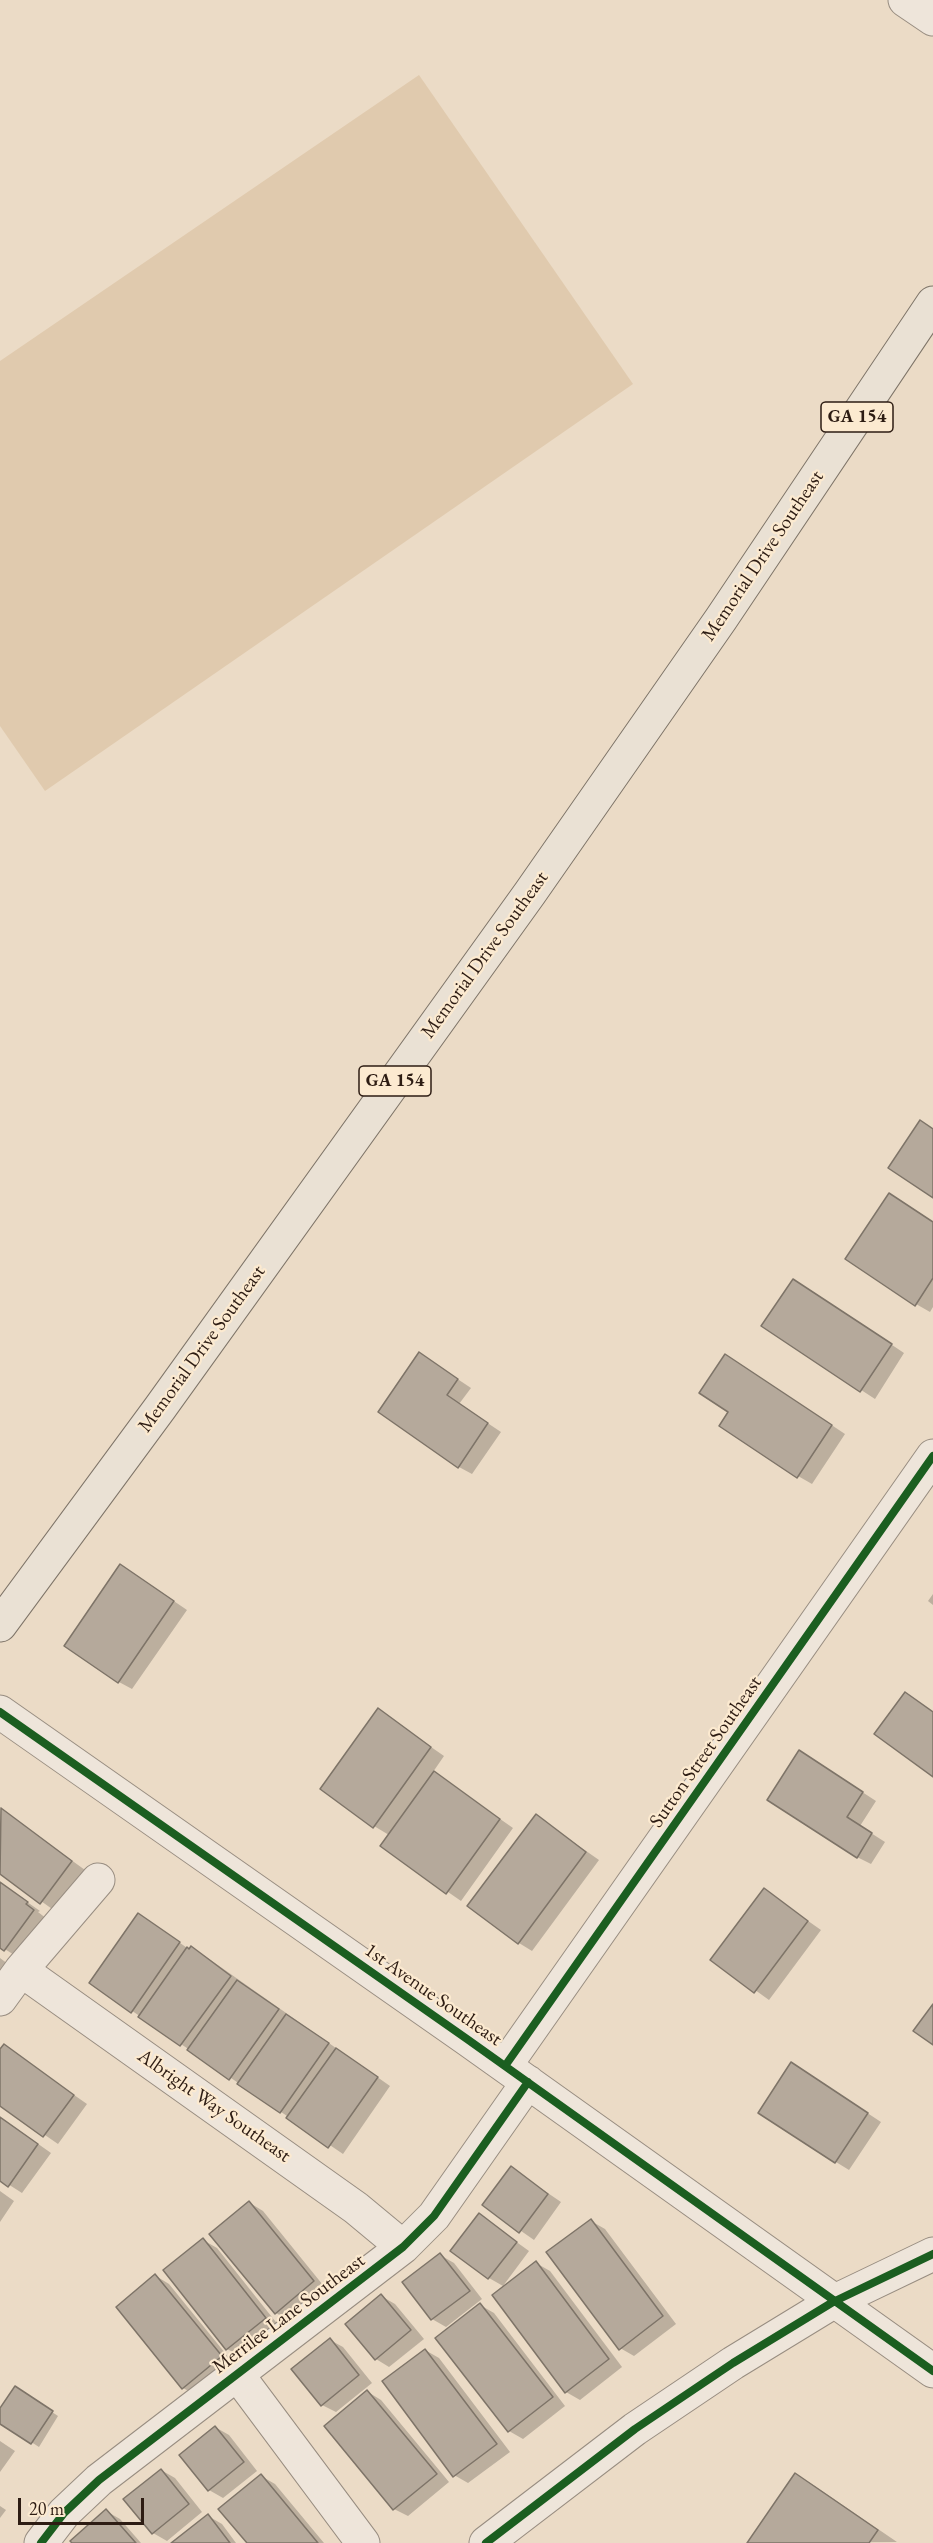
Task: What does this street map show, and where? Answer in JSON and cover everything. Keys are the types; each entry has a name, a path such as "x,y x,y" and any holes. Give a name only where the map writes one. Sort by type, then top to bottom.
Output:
{"main road":[{"name":"Memorial Drive Southeast","path":"0,1624 160,1408 530,893 721,619 933,303"}],"street":[{"path":"905,0 933,19"},
{"name":"Sutton Street Southeast","path":"517,2074 933,1456"},
{"name":"1st Avenue Southeast","path":"0,1712 517,2074 933,2371"},
{"path":"0,1999 21,1970 98,1880"},
{"name":"Albright Way Southeast","path":"21,1970 356,2208 403,2247"},
{"name":"Merrilee Lane Southeast","path":"41,2543 64,2513 99,2480 403,2247 434,2216 517,2074"},
{"path":"486,2543 635,2429 734,2363 833,2301 933,2254"},
{"path":"237,2374 363,2543"}],"shaded area":[{"path":"419,75 633,384 45,791 0,726 0,361"}],"building":[{"path":"920,1120 933,1129 933,1198 888,1168"},
{"path":"889,1193 933,1222 933,1278 915,1306 845,1259"},
{"path":"793,1279 892,1344 860,1392 761,1326"},
{"path":"419,1352 458,1379 447,1395 488,1423 458,1468 378,1412"},
{"path":"725,1354 832,1425 797,1478 719,1426 728,1412 699,1393"},
{"path":"120,1564 174,1601 118,1683 64,1646"},
{"path":"905,1692 933,1712 933,1777 874,1734"},
{"path":"378,1708 431,1747 373,1828 320,1789"},
{"path":"799,1750 863,1792 847,1817 872,1833 857,1858 767,1800"},
{"path":"434,1771 500,1819 446,1894 380,1846"},
{"path":"1,1808 72,1861 40,1904 0,1874"},
{"path":"536,1814 586,1852 518,1944 467,1906"},
{"path":"0,1882 28,1902 26,1904 34,1910 4,1951 0,1948"},
{"path":"764,1888 808,1921 754,1993 710,1960"},
{"path":"138,1913 180,1942 131,2013 89,1983"},
{"path":"191,1946 231,1976 180,2046 138,2017 187,1947 189,1949"},
{"path":"237,1980 279,2009 229,2080 187,2050"},
{"path":"933,2004 933,2045 913,2031"},
{"path":"286,2014 329,2043 280,2113 237,2084"},
{"path":"4,2044 74,2095 43,2137 0,2106 0,2049"},
{"path":"336,2048 378,2077 328,2148 286,2118"},
{"path":"791,2062 868,2113 835,2163 758,2113"},
{"path":"0,2117 38,2144 8,2187 0,2181"},
{"path":"511,2166 548,2194 519,2233 482,2205"},
{"path":"249,2201 314,2281 275,2314 209,2234"},
{"path":"479,2213 517,2242 488,2279 450,2251"},
{"path":"591,2219 663,2316 619,2350 546,2252"},
{"path":"203,2238 266,2318 226,2350 163,2270"},
{"path":"440,2253 470,2291 431,2320 402,2282"},
{"path":"536,2261 609,2359 565,2393 492,2295"},
{"path":"155,2274 222,2356 182,2389 116,2307"},
{"path":"381,2294 411,2330 375,2360 345,2324"},
{"path":"480,2303 553,2397 508,2432 435,2338"},
{"path":"330,2338 359,2375 321,2406 291,2369"},
{"path":"425,2349 497,2444 453,2477 382,2381"},
{"path":"15,2386 53,2411 31,2444 0,2424 0,2408"},
{"path":"367,2390 437,2474 393,2510 324,2426"},
{"path":"215,2426 244,2462 208,2491 179,2455"},
{"path":"161,2469 189,2504 152,2534 123,2499"},
{"path":"795,2473 878,2530 869,2543 747,2543"},
{"path":"261,2474 318,2543 247,2543 218,2509"},
{"path":"106,2509 136,2543 72,2543 70,2541"},
{"path":"208,2514 230,2543 171,2543"}],"cycle path":[{"path":"505,2066 933,1456"},
{"path":"0,1712 467,2039 933,2371"},
{"path":"41,2543 64,2513 99,2480 403,2247 434,2216 528,2082"},
{"path":"486,2543 635,2429 733,2363 833,2302 933,2254"}]}
